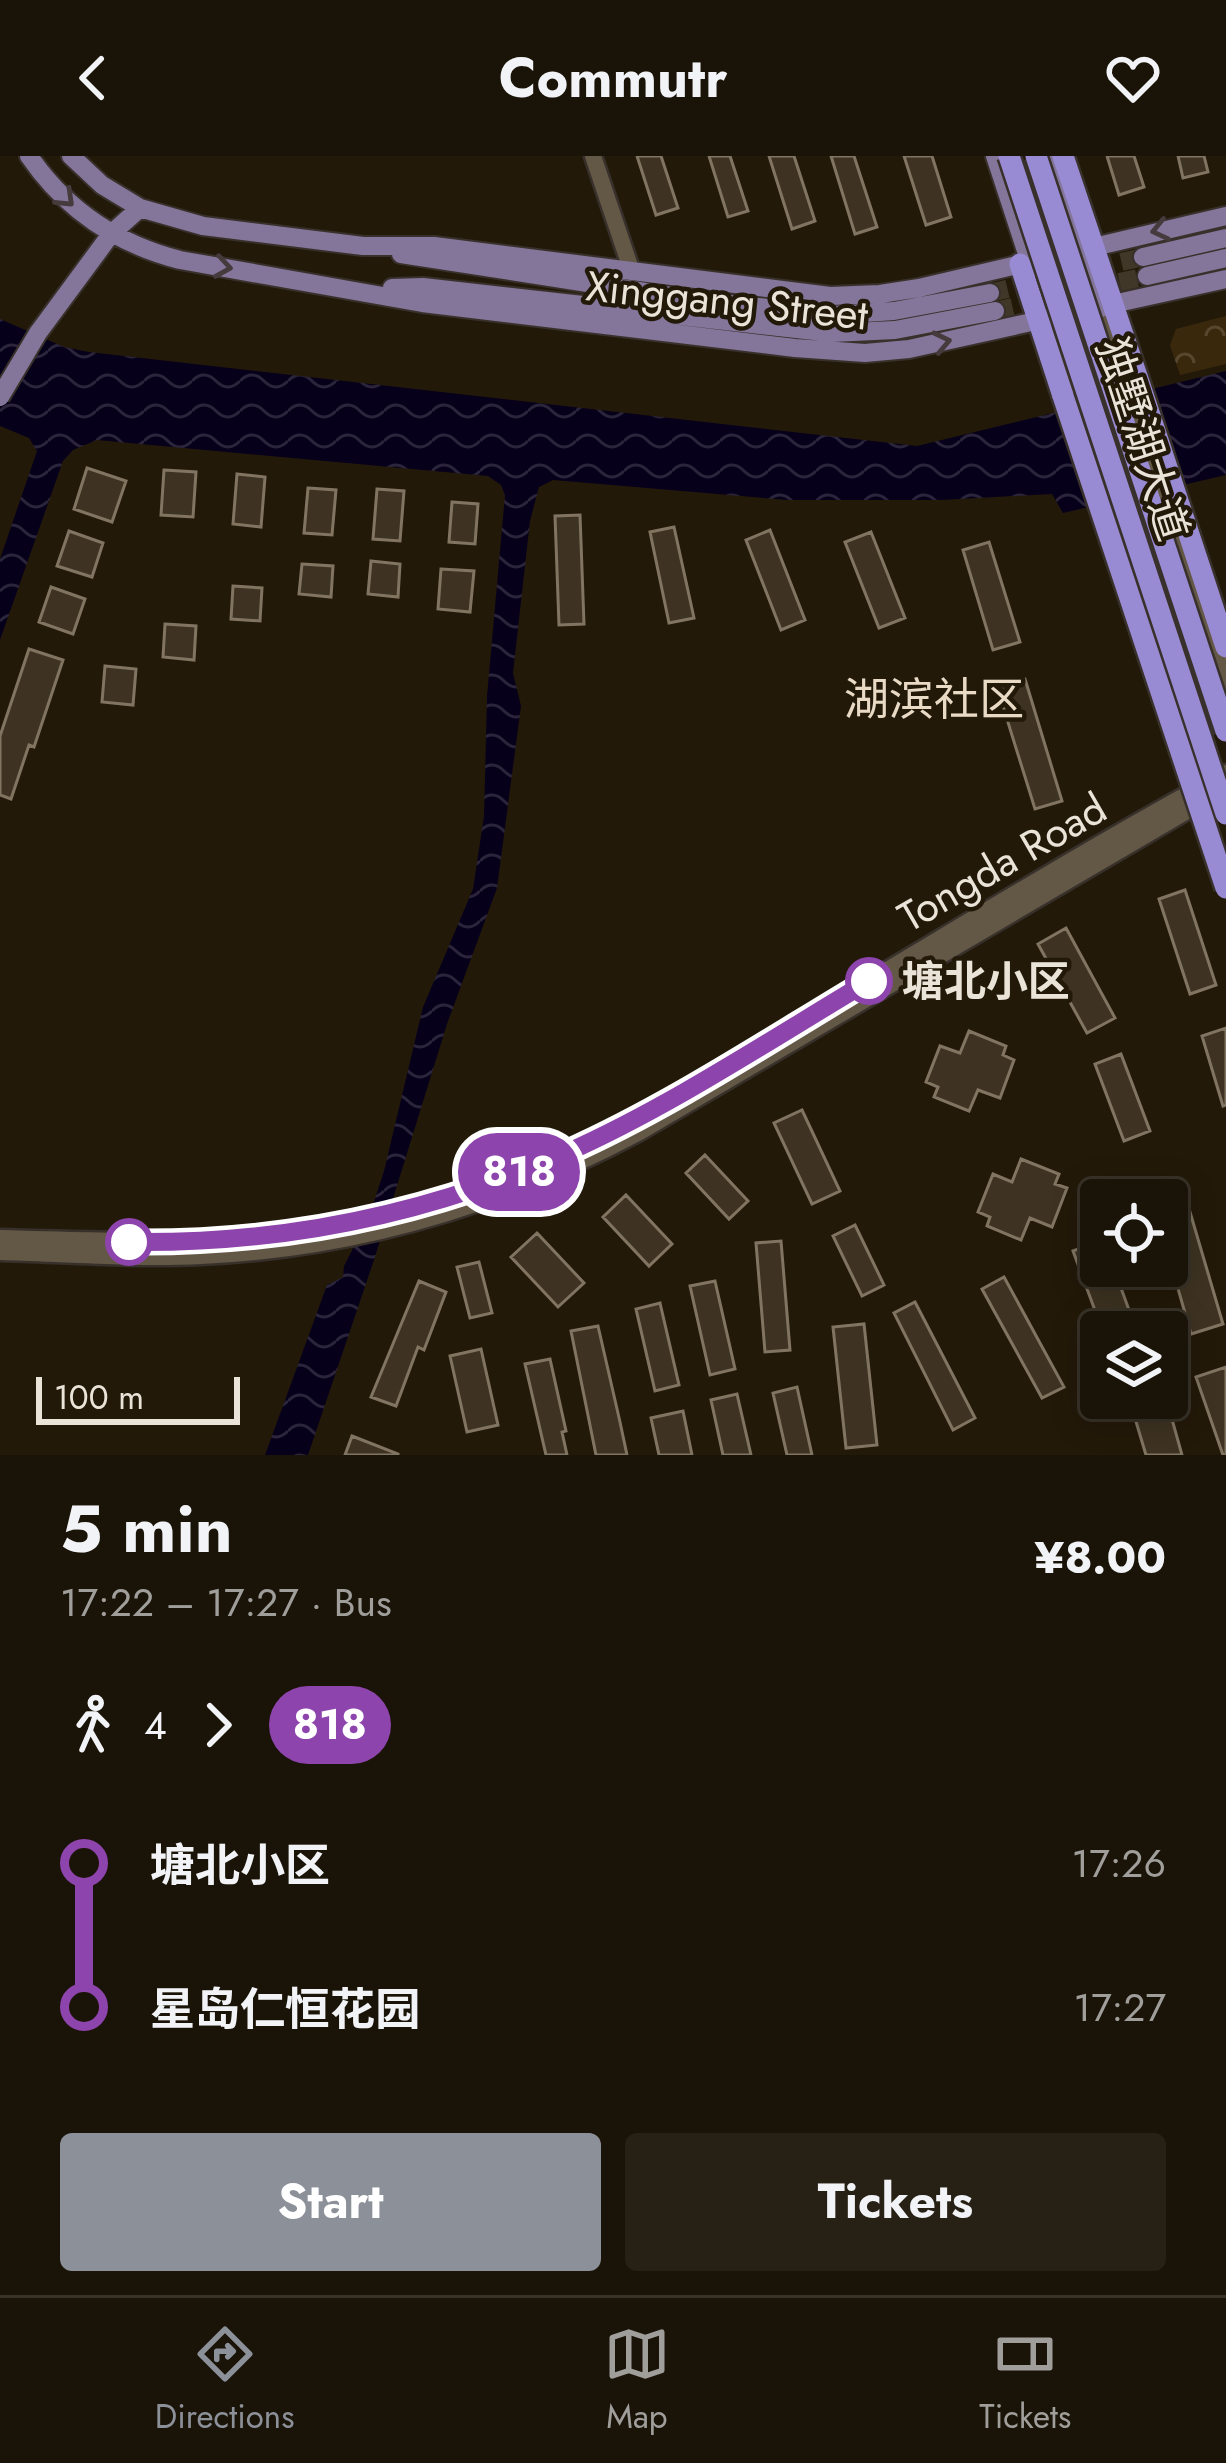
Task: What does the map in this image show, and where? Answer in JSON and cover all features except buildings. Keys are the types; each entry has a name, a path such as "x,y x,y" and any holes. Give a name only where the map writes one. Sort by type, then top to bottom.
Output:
{"highway":[{"name":"独墅湖大道","path":"1009,156 1226,814"},
{"name":"独墅湖大道","path":"1036,156 1226,731"},
{"path":"1064,156 1087,247 1226,647"},
{"path":"1025,263 1226,888"}],"main road":[{"name":"Xinggang Street","path":"29,156 67,202 111,234 180,260 422,303 838,352 909,349 1226,279"},
{"name":"Xinggang Street","path":"71,156 102,185 140,208 202,226 796,312 866,314 992,302 895,330 832,333 424,287 360,289"},
{"path":"593,156 632,272"},
{"path":"995,156 1025,263"},
{"path":"1051,156 1087,247"},
{"path":"0,397 38,333 111,234 140,208"},
{"name":"Xinggang Street","path":"363,246 434,246 801,293 864,296 919,288 1226,216"},
{"path":"1226,238 1145,267 1226,258"},
{"path":"1133,380 1168,507 1226,683"},
{"path":"1069,398 1111,507 1204,793"},
{"name":"Tongda Road","path":"0,1252 200,1256 269,1251 390,1222 511,1176 608,1133 1204,793 1226,772"},
{"name":"Tongda Road","path":"1204,793 1226,789"},
{"name":"Tongda Road","path":"0,1238 199,1241 363,1228"}],"green space":[{"path":"1226,316 1226,364 1180,375 1170,345 1176,329"}],"water":[{"path":"0,319 64,347 89,352 917,446 1226,371 1226,475 1063,513 1052,494 786,500 553,480 539,487 530,521 513,673 521,706 497,888 447,1024 308,1455 265,1455 327,1285 343,1277 369,1217 423,1007 473,889 484,816 487,696 505,495 501,485 488,476 97,440 73,450 63,461 0,640 0,559 37,451 29,438 0,426"}],"tunnel":[{"path":"990,293 1143,257"},
{"path":"1093,288 1147,276"},
{"path":"995,311 1043,300"}],"bus line":[{"name":"818","path":"129,1242 303,1232 389,1215 490,1183 632,1120 869,981"}],"place":[{"name":"塘北小区","path":"869,981"}],"district":[{"name":"湖滨社区","path":"934,699"}]}
